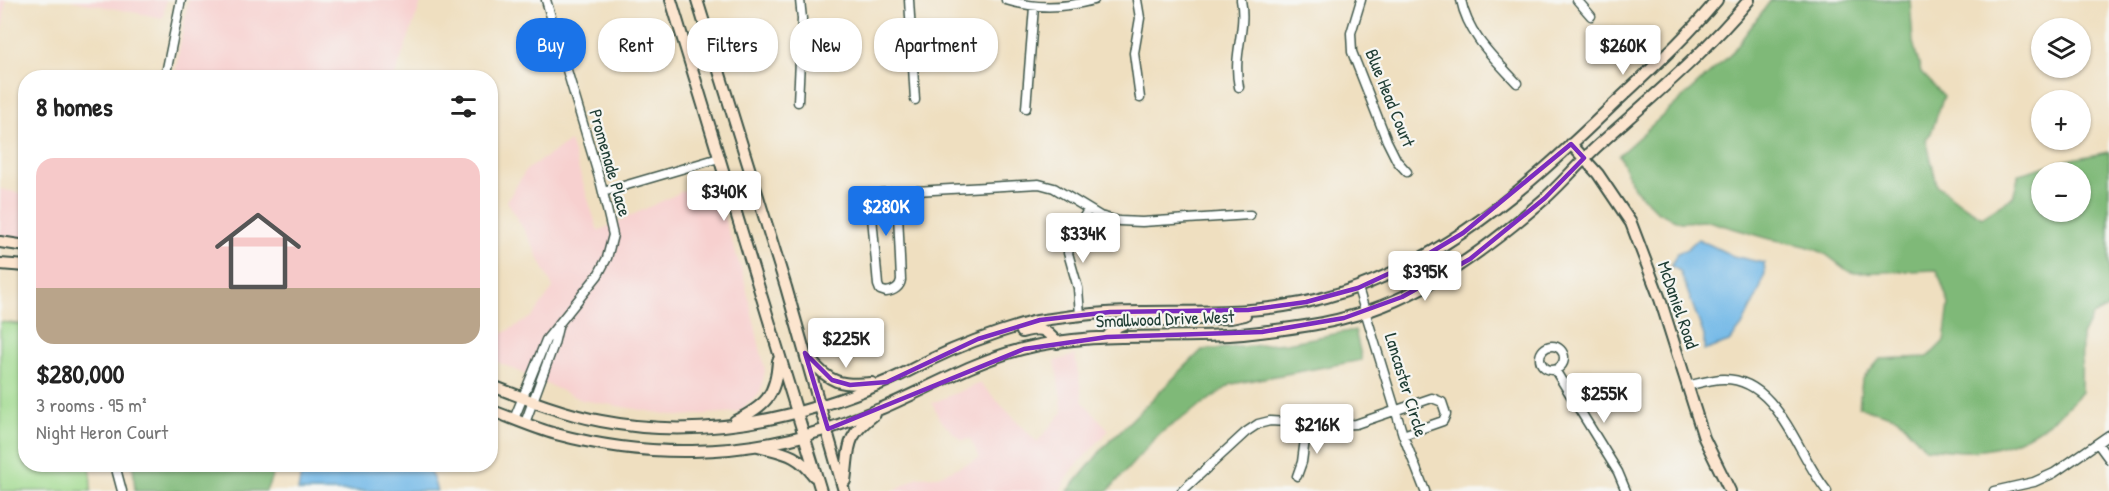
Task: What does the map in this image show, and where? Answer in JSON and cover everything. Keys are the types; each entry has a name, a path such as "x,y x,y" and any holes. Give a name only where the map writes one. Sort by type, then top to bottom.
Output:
{"main road":[{"path":"671,0 821,489"},
{"path":"697,0 821,405 844,489"},
{"name":"Smallwood Drive West","path":"498,387 572,414 615,423 670,429 724,426 798,412 821,405 887,382 933,358 1007,329 1040,320 1134,312 1248,310 1286,306 1358,288 1397,271 1463,233 1511,197 1571,144 1690,31 1717,0"},
{"name":"Smallwood Drive West","path":"498,413 569,437 648,451 713,450 755,445 828,429 884,407 947,377 1024,349 1107,337 1262,332 1344,318 1365,312 1402,297 1470,259 1545,198 1584,158 1697,54 1749,0"},
{"name":"McDaniel Road","path":"1571,144 1598,174 1631,223 1660,299 1709,452 1730,491"},
{"path":"0,242 18,245"},
{"path":"0,264 18,265"},
{"path":"1107,337 1118,326 1131,321 1231,318 1286,306"},
{"path":"962,347 1040,328 1048,332 1057,343"},
{"path":"805,353 822,373 832,380 850,385 887,382"},
{"path":"724,426 754,412 769,397 776,381 778,354"},
{"path":"844,489 846,459 851,441 863,423 884,407"},
{"path":"755,445 794,456 810,471 821,489"}],"street":[{"path":"167,70 181,0"},
{"name":"Promenade Place","path":"519,421 527,399 555,344 559,323 598,275 610,251 613,235 603,192 546,0"},
{"path":"798,102 802,19 800,0"},
{"path":"909,0 915,100"},
{"path":"1006,0 1034,7 1094,0"},
{"path":"1137,0 1140,18 1134,53 1140,98"},
{"path":"1239,87 1236,66 1242,23 1240,0"},
{"name":"Blue Head Court","path":"1362,0 1351,33 1352,52 1386,141 1407,172"},
{"path":"1461,0 1466,20 1478,40 1517,83"},
{"path":"1577,0 1591,16"},
{"path":"1026,108 1034,7"},
{"path":"603,192 719,158"},
{"path":"897,192 901,280 896,289 882,292 878,285 871,201 878,194 897,192 1039,184 1054,188 1088,210 1109,219 1129,222 1250,215"},
{"path":"1080,315 1078,288 1068,254 1074,232 1088,210"},
{"name":"Lancaster Circle","path":"1358,288 1395,411 1425,491"},
{"path":"1555,370 1612,462 1626,491"},
{"path":"1687,386 1730,380 1743,382 1761,391 1776,410 1815,476 1827,491"},
{"path":"1182,491 1246,432 1258,424 1276,421 1307,424 1356,424 1431,398 1440,400 1446,409 1445,418 1438,424 1403,435"},
{"path":"1296,476 1302,462 1307,424"},
{"path":"1994,491 2034,482 2054,473 2109,435"},
{"path":"2098,444 2109,459"},
{"path":"117,472 122,491"}],"highlighted area":[{"path":"1571,144 1584,158 1545,198 1470,259 1402,297 1344,318 1262,332 1107,337 1024,349 828,429 805,353 832,380 850,385 887,382 978,339 1040,320 1110,312 1248,310 1306,302 1358,288 1418,260 1463,233"}],"shaded area":[{"path":"0,0 6,0 0,50"},
{"path":"69,0 166,0 163,18"},
{"path":"188,0 422,0 397,70 175,70"},
{"path":"570,141 598,231 711,178 744,278 765,370 760,394 738,412 678,416 582,400 498,362 498,336 533,316 553,288 531,242 507,201 526,170"},
{"path":"0,189 18,193 18,238 0,236"},
{"path":"1075,355 1083,402 1109,430 1072,470 1060,491 893,491 918,477 938,476 980,458 970,439 961,440 940,420 932,403 980,383 1037,442 1063,412 1055,361"}],"green space":[{"path":"1771,0 1910,0 1913,42 1921,72 1944,96 1931,133 1926,139 1937,185 1964,206 1982,217 2013,197 2019,174 2031,170 2031,222 2091,222 2091,162 2060,162 2109,152 2109,307 2092,316 2082,336 2081,392 2058,416 2019,440 1972,451 1925,448 1898,418 1859,407 1862,380 1880,359 1928,357 1944,341 1949,304 1937,270 1855,273 1848,271 1824,253 1806,246 1770,239 1708,221 1680,222 1658,212 1634,188 1619,155 1730,55"},
{"path":"0,322 18,324 18,472 90,472 91,491 0,491"},
{"path":"1355,330 1362,360 1232,384 1159,434 1108,491 1068,491 1105,446 1202,350 1287,343"},
{"path":"134,472 274,472 266,491 135,491"}],"water":[{"path":"1698,239 1733,256 1764,263 1765,273 1742,326 1729,342 1704,351 1704,336 1680,271 1671,266 1677,253 1687,249"},
{"path":"430,472 437,491 298,491 301,473"}]}
